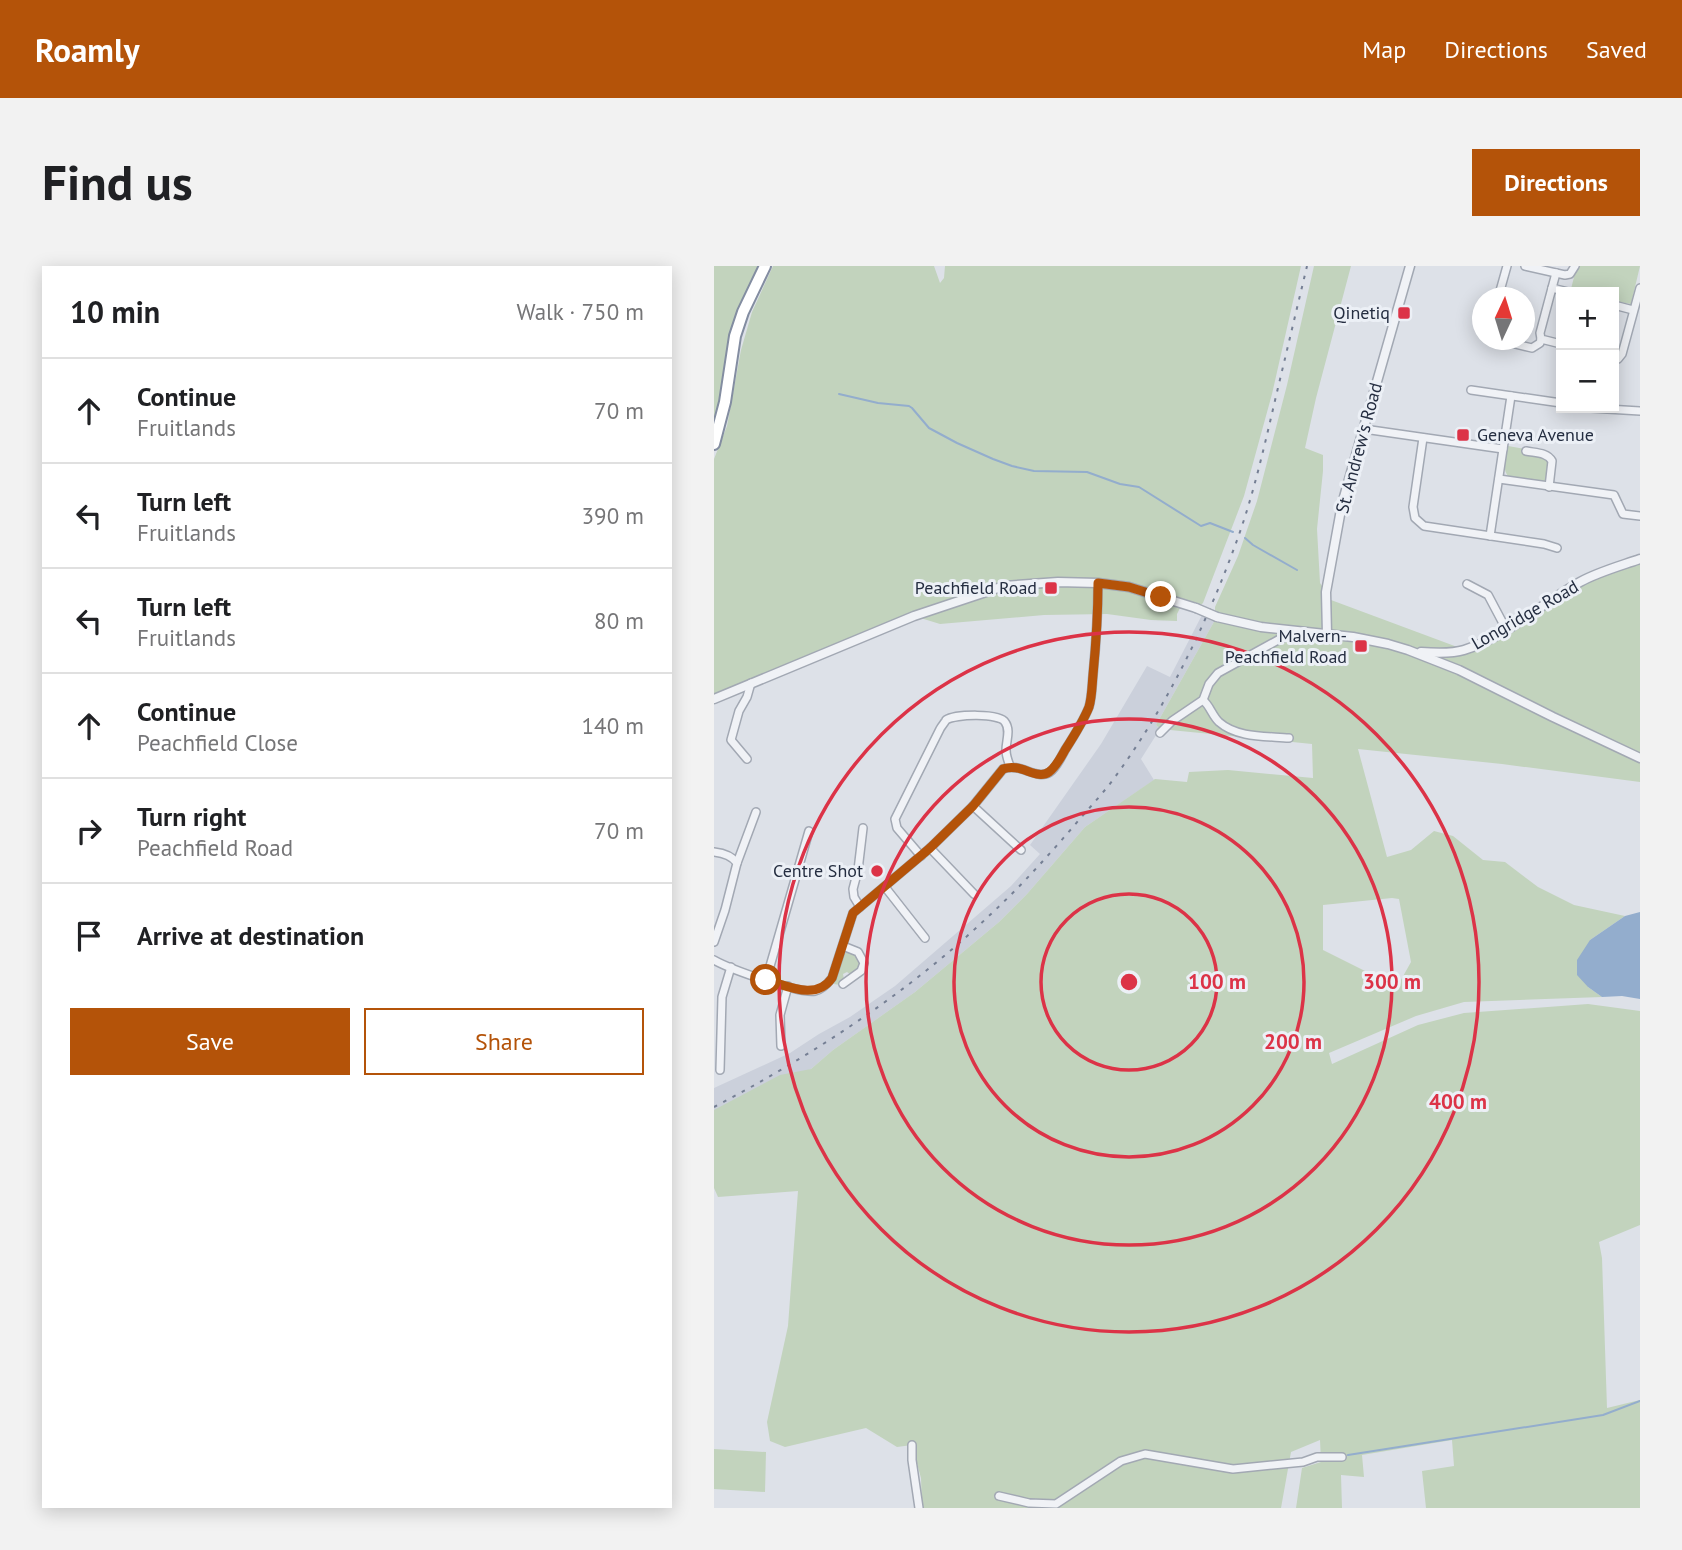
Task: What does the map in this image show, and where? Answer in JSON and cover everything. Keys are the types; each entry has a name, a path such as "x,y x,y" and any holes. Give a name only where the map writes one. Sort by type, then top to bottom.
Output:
{"highway":[{"path":"714,444 725,402 735,336 743,312 765,266"}],"street":[{"name":"St. Andrew's Road","path":"1327,634 1326,592 1342,504 1410,266"},
{"path":"1501,287 1507,266"},
{"path":"1526,266 1565,275 1570,274 1575,266"},
{"path":"1535,346 1541,339 1540,333 1556,273"},
{"path":"1552,288 1556,289"},
{"path":"1619,359 1640,288"},
{"path":"1619,306 1633,310"},
{"path":"1631,324 1640,327"},
{"path":"1541,339 1556,343"},
{"path":"1471,390 1556,402"},
{"path":"1490,536 1511,396"},
{"path":"1619,410 1640,411"},
{"path":"1364,429 1503,449"},
{"path":"1423,438 1413,507 1415,518 1424,526 1558,548"},
{"path":"1526,452 1550,457 1552,461 1549,487"},
{"path":"1499,479 1614,495 1623,514 1640,516"},
{"name":"Longridge Road","path":"1408,650 1433,653 1463,650 1506,629 1581,582 1640,559"},
{"path":"714,699 951,602 1004,586 1058,582 1098,583 1129,587 1217,617 1261,627 1353,637 1408,650 1460,670 1640,758"},
{"path":"714,960 766,980 817,991 832,978 853,913 930,848 973,806 1003,769 1017,766 1030,772 1049,772 1056,765 1090,704 1098,617 1098,583"},
{"path":"1467,584 1488,595 1506,629"},
{"path":"1160,733 1172,721 1203,700 1209,684 1218,673 1278,640 1299,632"},
{"path":"747,759 731,740 736,719 751,683"},
{"path":"1203,700 1218,721 1229,730 1289,738"},
{"path":"921,856 897,828 895,819 946,720 953,717 1000,717 1006,723 1008,731 1006,753 1010,766"},
{"path":"973,806 1021,850"},
{"path":"714,942 737,863 756,812"},
{"path":"860,907 853,889 863,828"},
{"path":"766,980 809,831"},
{"path":"930,848 974,894"},
{"path":"714,852 734,858 737,863"},
{"path":"885,887 925,938"},
{"path":"843,946 858,952 864,963 862,971 846,980"},
{"path":"720,1070 722,998 731,967"},
{"path":"781,1046 780,1015 788,986"},
{"path":"912,1445 919,1508"},
{"path":"999,1496 1029,1503 1056,1504 1121,1461 1145,1454 1233,1469 1303,1462 1317,1457 1342,1457"}],"shaded area":[{"path":"1202,615 1215,620 1156,725 1160,729 1141,759 1154,780 1085,827 999,922 915,992 833,1050 811,1069 714,1118 714,1088 790,1053 850,1017 895,986 1011,886 1040,854 1030,845 1101,744 1147,666 1170,677"}],"green space":[{"path":"714,266 760,266 730,333 724,394 714,427"},
{"path":"773,266 934,266 940,283 944,278 945,266 1301,266 1272,394 1244,496 1203,603 1194,611 1180,608 1177,621 1107,614 1044,615 940,624 914,616 714,699 714,459 727,426 741,350 752,312"},
{"path":"1314,266 1351,266 1305,448 1323,455 1317,529 1320,583 1331,600 1460,648 1505,634 1584,584 1640,562 1640,782 1358,749 1387,857 1411,850 1434,831 1453,836 1483,860 1505,862 1538,887 1574,905 1625,916 1590,940 1588,987 1602,997 1464,1002 1416,1016 1329,1053 1332,1064 1418,1025 1464,1013 1588,1004 1640,1011 1640,1225 1599,1242 1602,1258 1607,1408 1640,1400 1640,1508 1426,1508 1422,1471 1454,1466 1452,1440 1362,1455 1364,1477 1341,1475 1342,1508 1296,1508 1302,1468 1321,1462 1320,1440 1291,1452 1281,1508 922,1508 921,1478 912,1445 897,1447 866,1428 785,1447 770,1441 767,1422 788,1326 798,1191 718,1197 714,1188 714,1110 780,1075 811,1069 833,1050 915,992 999,922 1085,827 1155,779 1187,782 1189,772 1228,770 1313,778 1312,744 1160,729 1156,725 1215,620 1215,607 1238,556 1257,501","holes":["1399,899 1411,962 1397,987 1323,950 1323,905"]},
{"path":"1579,266 1640,266 1631,304 1620,302 1619,287 1572,287"},
{"path":"1508,446 1525,449 1525,454 1549,459 1548,480 1545,482 1509,477 1505,467"},
{"path":"847,952 857,955 862,967 851,975 847,972 843,974 844,979 840,985 834,984 844,954"},
{"path":"714,1449 766,1452 765,1492 714,1489"}],"water":[{"path":"1640,912 1640,999 1602,997 1577,975 1577,960 1590,940 1625,916"}],"waterway":[{"path":"839,394 878,403 909,406 929,428 993,459 1034,471 1087,472 1120,484 1139,487 1201,526 1210,523 1233,532"},
{"path":"1245,538 1297,570"},
{"path":"1348,1455 1603,1415 1640,1401"}],"railway":[{"path":"714,1107 788,1066 860,1020 961,942 1024,882 1115,777 1152,722 1184,664 1236,543 1259,468 1307,266"}],"place":[{"name":"Qinetiq","path":"1404,313"},
{"name":"Geneva Avenue","path":"1463,435"},
{"name":"Peachfield Road","path":"1051,588"},
{"name":"Malvern- Peachfield Road","path":"1361,646"},
{"name":"Centre Shot","path":"877,871"}],"route":[{"path":"766,980 817,991 827,984 832,978 853,913 930,848 973,806 1003,769 1017,766 1042,774 1049,772 1056,765 1090,704 1098,617 1098,583 1129,587 1161,597"}]}
